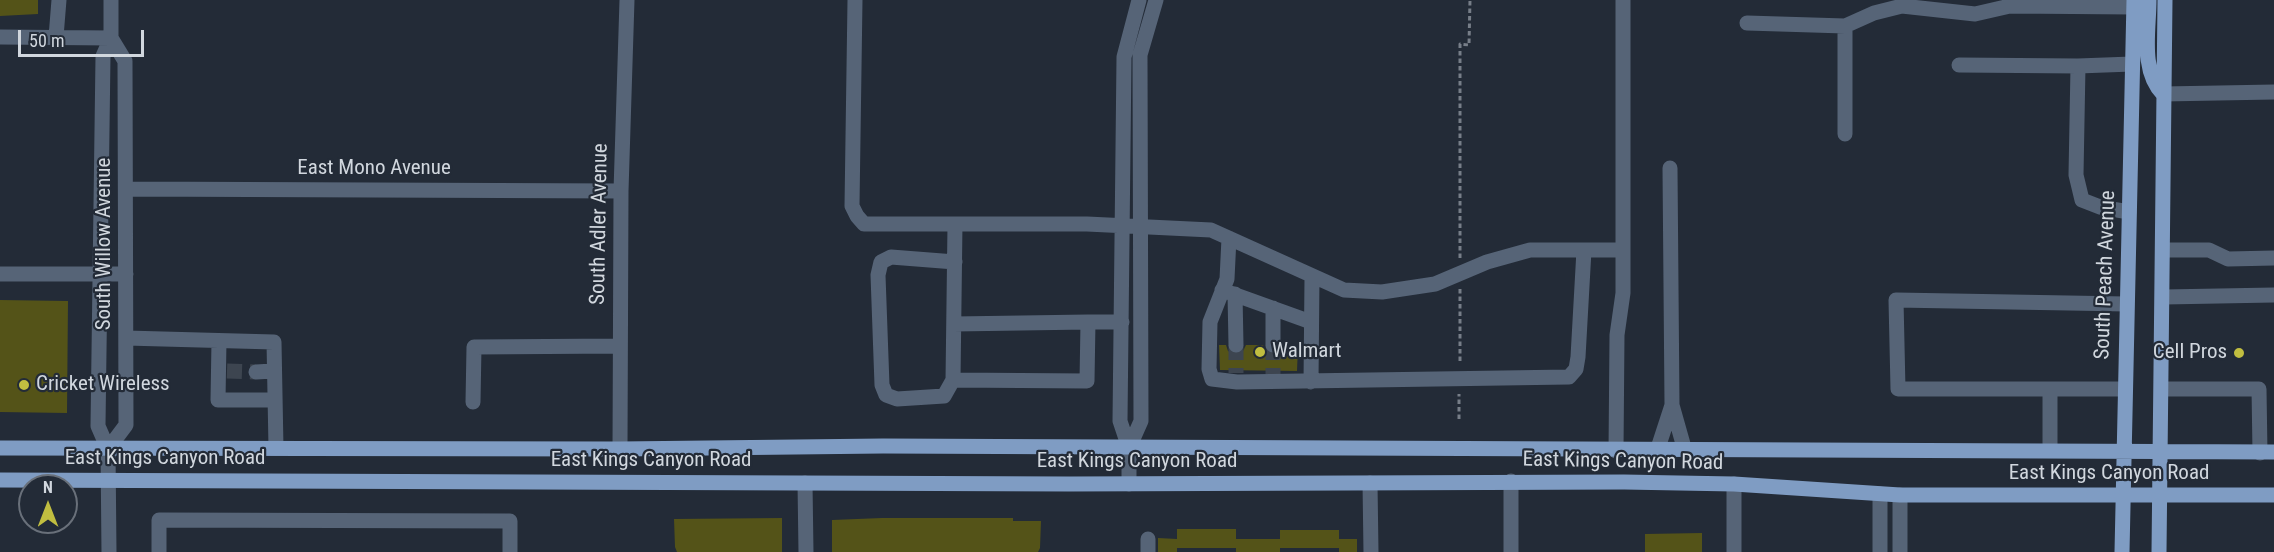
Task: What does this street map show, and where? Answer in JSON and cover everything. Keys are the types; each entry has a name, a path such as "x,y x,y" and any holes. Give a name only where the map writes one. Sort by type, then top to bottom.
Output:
{"main road":[{"path":"2149,0 2148,65 2150,77 2163,94"},
{"path":"2160,552 2165,0"},
{"name":"South Peach Avenue","path":"2122,552 2134,3"},
{"name":"East Kings Canyon Road","path":"0,448 1130,447 1616,451 2267,452"},
{"name":"East Kings Canyon Road","path":"0,480 1129,484 1511,482 1734,484 1900,495 2274,495"}],"street":[{"path":"56,37 59,0"},
{"name":"South Willow Avenue","path":"109,552 108,449 98,426 103,56 111,38 111,0"},
{"name":"South Adler Avenue","path":"620,449 621,191 627,0"},
{"path":"855,0 852,206 864,224 1123,225 1211,230 1344,290 1382,292 1435,284 1487,262 1530,250 1622,250"},
{"path":"1129,484 1130,447 1120,421 1124,57 1139,0"},
{"path":"1130,447 1142,421 1140,56 1155,0"},
{"path":"1616,451 1622,250 1623,0"},
{"path":"1747,23 1845,26 1874,13 1902,6 1976,14 2010,6 2134,3"},
{"path":"1845,26 1845,134"},
{"path":"0,37 111,38"},
{"name":"South Willow Avenue","path":"108,449 126,424 125,61 111,38"},
{"path":"1959,65 2132,64"},
{"path":"2078,66 2076,175 2082,200 2100,207 2129,213"},
{"path":"2163,94 2274,92"},
{"path":"1670,168 1672,405 1684,451"},
{"name":"East Mono Avenue","path":"126,189 621,191"},
{"path":"955,262 891,257 881,262 878,275 882,385 886,395 897,399 944,396 952,380 956,224"},
{"path":"1229,238 1227,279 1236,345"},
{"path":"1229,292 1210,322 1209,369 1212,378 1273,378 1311,382 1460,381 1569,377 1576,369 1578,357 1584,250"},
{"path":"2163,250 2209,250 2228,259 2274,258"},
{"path":"0,274 126,274"},
{"path":"1311,382 1312,277"},
{"path":"1229,292 1311,322"},
{"path":"2164,297 2274,294"},
{"path":"2124,389 1898,389 1896,300 2126,304"},
{"path":"1273,308 1273,345"},
{"path":"952,380 1087,381 1088,322"},
{"path":"954,324 1122,322"},
{"path":"126,338 274,342 276,448"},
{"path":"219,342 223,371 218,400 274,400"},
{"path":"473,402 474,347 619,346"},
{"path":"256,372 273,371"},
{"path":"2050,389 2050,450"},
{"path":"2163,389 2259,389 2267,452"},
{"path":"1657,451 1672,405"},
{"path":"1511,482 1511,552"},
{"path":"805,483 806,552"},
{"path":"1370,483 1371,552"},
{"path":"1734,484 1734,552"},
{"path":"1880,494 1880,552"},
{"path":"1900,495 1900,552"},
{"path":"159,552 159,520 510,521 510,552"}],"path":[{"path":"1459,419 1460,44 1469,45 1470,0"}],"building":[{"path":"0,0 38,0 38,14 0,16"},
{"path":"0,300 68,301 67,413 0,412"},
{"path":"1219,345 1226,345 1228,351 1236,355 1242,353 1246,345 1263,345 1265,350 1272,355 1278,353 1283,346 1298,346 1297,371 1220,370"},
{"path":"782,518 782,552 677,552 675,547 674,519"},
{"path":"1013,518 1013,521 1041,521 1040,548 1038,552 832,552 832,520"},
{"path":"1177,529 1236,529 1236,548 1177,548 1177,552 1158,552 1158,538 1177,539"},
{"path":"1280,530 1339,530 1339,539 1357,539 1357,552 1339,552 1339,548 1280,548"},
{"path":"1702,533 1702,552 1645,552 1645,534"},
{"path":"1236,539 1280,539 1280,552 1236,552"}],"tunnel":[{"path":"1236,345 1236,373"},
{"path":"1273,345 1273,374"},
{"path":"227,371 256,372"}],"place":[{"name":"Walmart","path":"1260,352"},
{"name":"Cell Pros","path":"2239,353"},
{"name":"Cricket Wireless","path":"24,385"}]}
